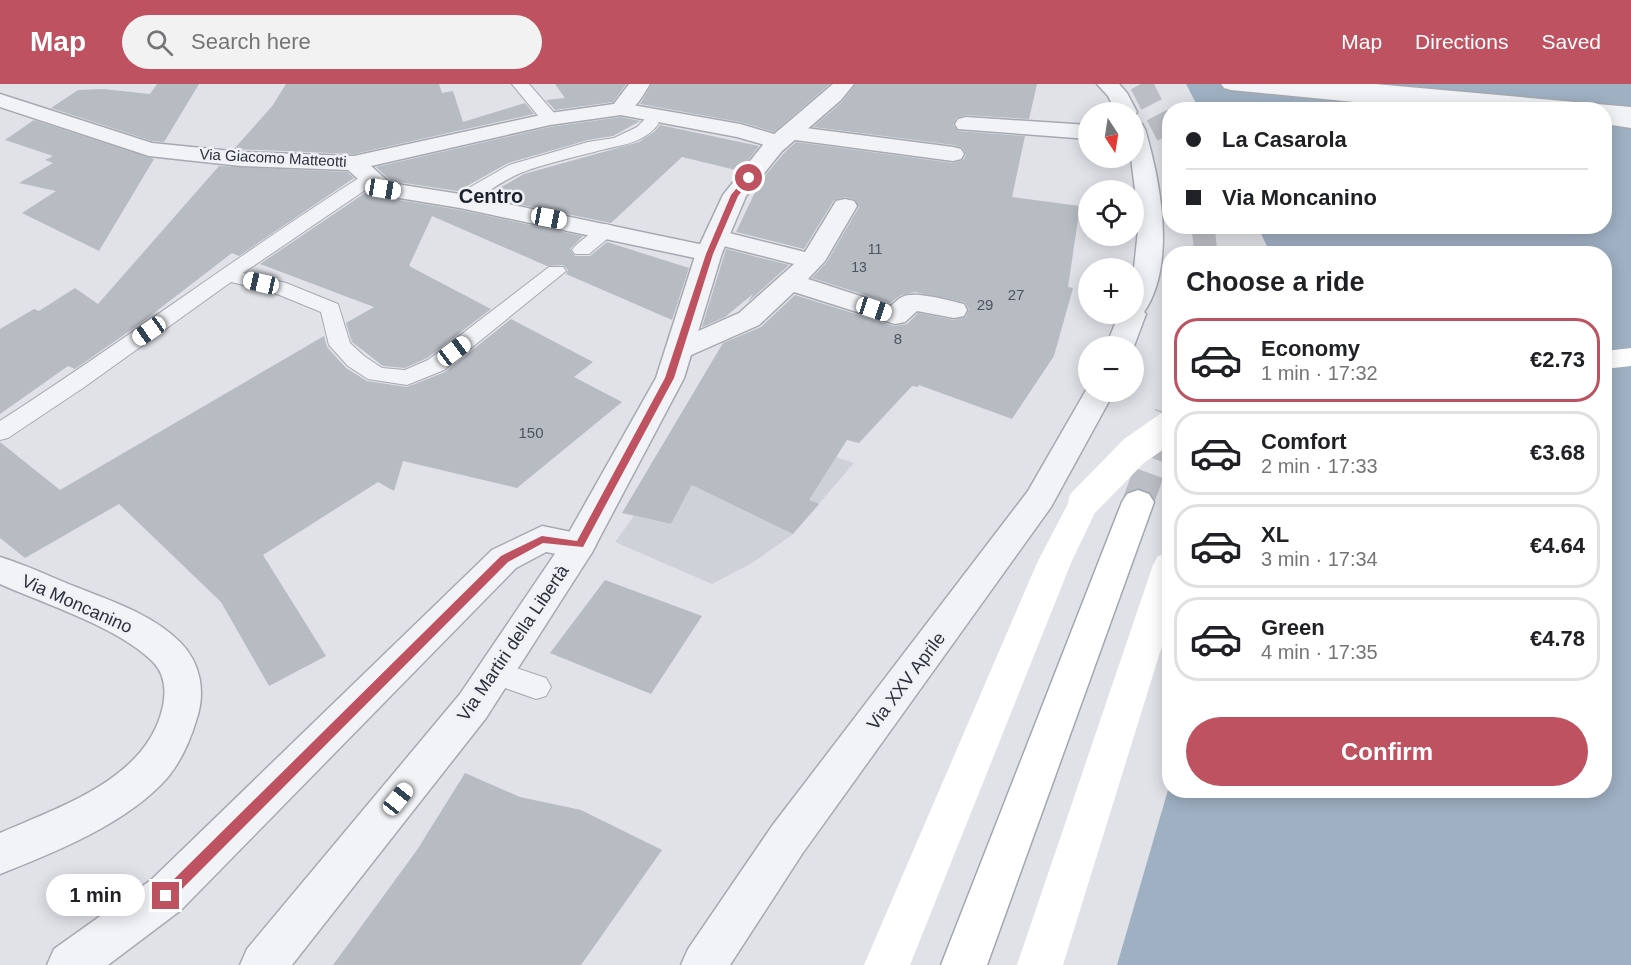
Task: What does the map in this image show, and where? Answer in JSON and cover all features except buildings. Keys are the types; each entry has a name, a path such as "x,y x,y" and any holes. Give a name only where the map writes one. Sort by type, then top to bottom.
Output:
{"main road":[{"path":"1612,359 1631,357"},
{"path":"887,965 1054,563 1084,502 1117,465 1162,430"},
{"path":"964,965 1138,502"},
{"path":"1040,965 1162,590"}],"street":[{"path":"621,110 640,84"},
{"name":"Via Martiri della Libertà","path":"263,965 472,706 495,673 579,545 670,378 713,245 735,195 785,137 834,96 844,84"},
{"path":"1231,84 1424,102"},
{"path":"1305,84 1505,102"},
{"path":"1110,86 1120,102"},
{"name":"Via Giacomo Matteotti","path":"0,100 149,149 363,171 550,119 621,110 785,137 953,154"},
{"path":"1612,112 1631,113"},
{"path":"1612,119 1631,121"},
{"path":"966,124 1078,131"},
{"path":"1144,164 1151,221 1144,281"},
{"path":"363,171 383,189 460,201 606,230 812,261"},
{"path":"679,350 749,319 812,261 845,206"},
{"path":"790,282 895,316 912,302 954,310"},
{"name":"Via XXV Aprile","path":"704,965 787,840 1040,499 1094,402"},
{"path":"70,965 166,896 504,559 542,539 579,545"},
{"name":"Via Moncanino","path":"0,570 130,625 161,646 181,670 185,694 179,721 166,751 142,779 99,807 0,854"}],"lane":[{"path":"520,84 550,119"},
{"path":"460,201 515,169 594,146 618,142 642,131 651,123"},
{"path":"0,432 75,383 227,275 363,171"},
{"path":"582,250 606,230"},
{"path":"227,275 279,287 331,308 340,345 356,362 376,374 407,378 436,365 556,271"},
{"path":"495,673 536,687"}],"shaded area":[{"path":"727,422 854,463 793,534 752,563 712,584 615,542 634,516 671,524"}],"water":[{"path":"1186,84 1631,84 1631,965 1117,965 1166,798 1612,798 1612,246 1267,246 1261,234 1612,234 1612,102 1195,102"}],"tunnel":[{"path":"1141,84 1162,125"},
{"path":"1204,234 1205,246"},
{"path":"1138,502 1162,436"}],"district":[{"name":"Centro","path":"491,196"}],"route":[{"path":"166,896 504,559 542,539 579,545 670,378 709,254 735,195 749,178"}]}
